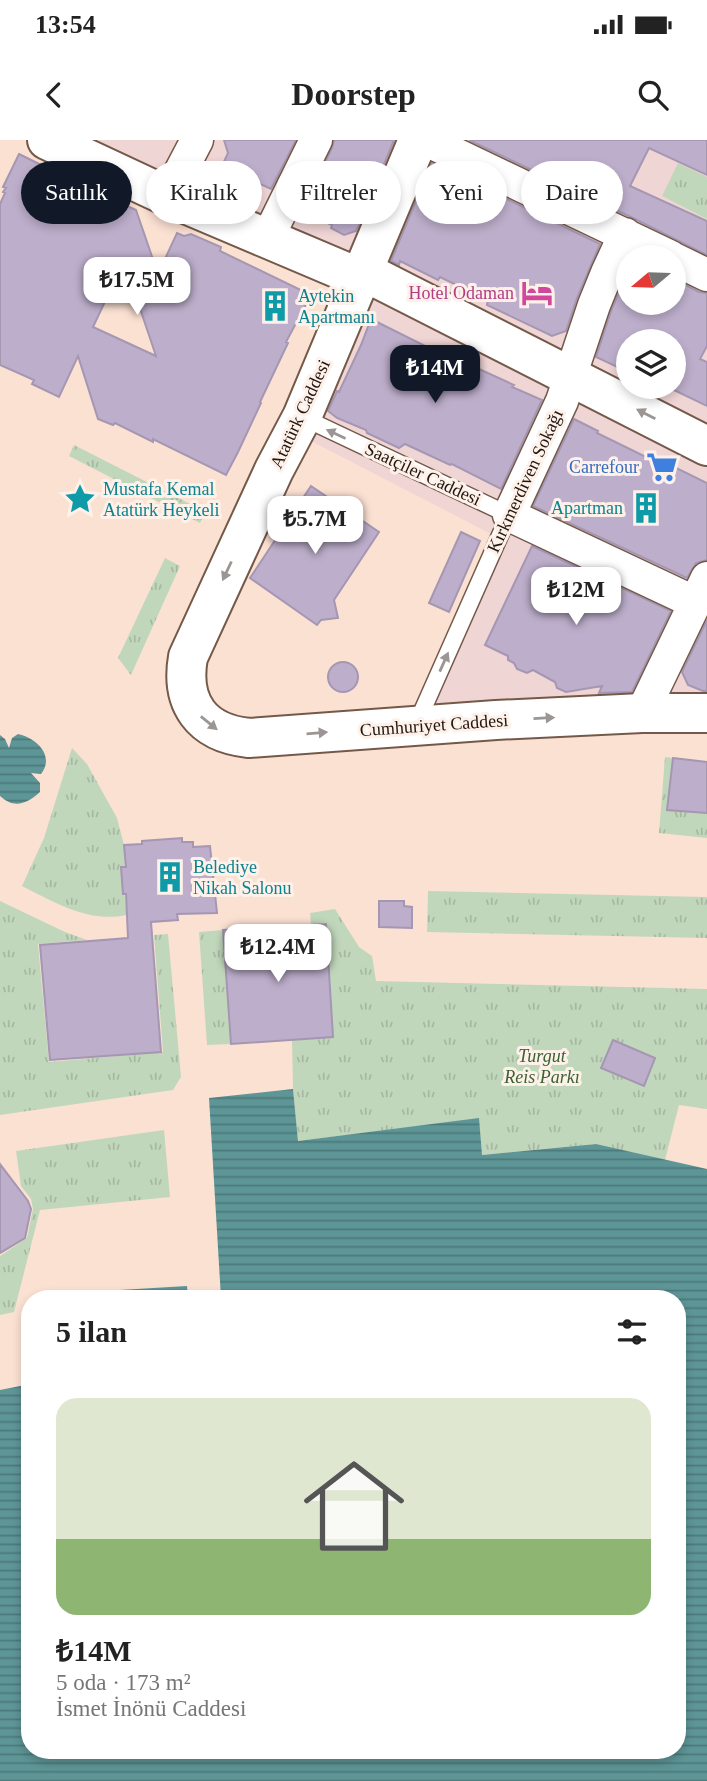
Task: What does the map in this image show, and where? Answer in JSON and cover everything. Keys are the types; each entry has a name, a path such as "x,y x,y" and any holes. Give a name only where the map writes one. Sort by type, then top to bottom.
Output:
{"main road":[{"path":"47,140 169,197 346,272 354,283 347,308"},
{"path":"87,140 146,167"},
{"name":"Atatürk Caddesi","path":"186,687 188,657 274,470 302,417 418,140"},
{"path":"262,224 363,271 707,446"},
{"name":"Cumhuriyet Caddesi","path":"186,687 190,701 209,724 221,732 249,738 416,725 642,713 707,713"}],"street":[{"path":"186,161 197,140"},
{"path":"272,229 316,140"},
{"path":"426,140 647,245"},
{"name":"Kırkmerdiven Sokağı","path":"509,515 562,401 594,305 625,234"},
{"path":"686,265 707,275"},
{"name":"Saatçiler Caddesi","path":"509,515 702,591"},
{"path":"642,713 702,591"}],"lane":[{"name":"Saatçiler Caddesi","path":"302,417 509,515"},
{"name":"Kırkmerdiven Sokağı","path":"416,725 509,515"}],"shaded area":[{"path":"54,140 707,140 707,700 414,705 491,534 309,440 370,290 231,224 262,224 262,161 146,161 146,184 132,177 132,161 98,161"}],"green space":[{"path":"678,163 707,177 707,219 662,196"},
{"path":"74,445 206,512 200,523 69,456"},
{"path":"165,558 180,566 131,675 118,658"},
{"path":"72,748 87,764 117,818 124,845 126,867 121,867 127,915 113,917 86,914 60,905 22,886 44,838"},
{"path":"665,757 673,758 668,809 707,813 707,838 659,833"},
{"path":"428,891 707,897 707,938 427,932"},
{"path":"0,901 87,940 38,944 49,1062 163,1052 154,935 168,934 181,1077 173,1090 0,1115"},
{"name":"Turgut Reis Parkı","path":"335,909 359,947 372,956 376,981 707,989 707,1109 679,1105 665,1160 595,1144 481,1155 478,1119 298,1141 292,1040 333,1037 326,924 311,925 310,913"},
{"path":"223,930 231,1044 207,1045 199,932"},
{"path":"164,1130 170,1197 40,1210 14,1312 0,1315 0,1256 27,1238 33,1209 31,1199 21,1186 16,1151"}],"water":[{"path":"18,734 32,739 42,749 46,761 41,774 31,773 40,783 40,792 30,800 15,804 0,796 0,735 9,748 12,738"},
{"path":"293,1089 298,1141 479,1118 482,1155 596,1144 707,1169 707,1781 0,1781 0,1390 21,1386 21,1759 686,1759 686,1290 221,1290 209,1098"},
{"path":"187,1286 187,1290 120,1290"}],"building":[{"path":"224,140 296,140 285,161 276,161 276,179 271,189 262,185 262,161 224,161 228,153"},
{"path":"334,140 394,140 385,161 326,161"},
{"path":"469,140 707,140 707,175 649,148 630,186 707,221 707,255 623,213 623,161 521,161 521,165"},
{"path":"19,154 33,161 21,161 21,224 132,224 132,208 136,210 158,274 177,233 184,236 191,234 311,295 286,342 288,343 261,403 226,475 153,439 153,442 115,423 113,425 98,419 78,356 59,397 32,384 34,380 0,365 0,204 6,188 3,187","holes":["124,261 156,356 93,327"]},
{"path":"507,199 521,206 521,224 559,224 600,244 566,331 552,336 487,305 488,300 440,277 438,280 400,261 399,265 391,261 415,204 415,224 507,224"},
{"path":"330,224 359,224 356,231 344,235 331,228"},
{"path":"686,285 707,293 707,346 700,359 707,362 707,406 686,396 686,329 616,329 616,366 596,357 616,299 616,315 686,315"},
{"path":"371,319 475,371 477,368 542,400 501,489 405,444 399,448 328,411"},
{"path":"574,419 652,460 654,457 707,483 707,560 696,563 687,578 533,506"},
{"path":"311,486 379,532 334,600 338,618 321,620 317,625 250,578"},
{"path":"461,532 480,541 449,612 429,603"},
{"path":"532,546 671,611 632,692 599,693 602,686 566,692 557,688 555,682 533,670 527,673 517,669 514,663 508,660 508,656 485,645"},
{"path":"707,620 707,691 703,691 688,685 682,672"},
{"path":"343,662 349,663 357,671 357,683 349,691 343,692 337,691 329,683 328,677 329,671 337,663"},
{"path":"673,758 707,762 707,813 667,810"},
{"path":"182,838 182,842 193,842 193,847 210,846 217,913 177,914 178,920 151,922 161,1052 50,1060 40,945 128,938 126,894 123,894 121,867 126,867 124,845"},
{"path":"379,901 404,901 404,906 412,907 412,928 379,927"},
{"path":"326,924 333,1037 231,1044 223,930"},
{"path":"613,1040 655,1058 644,1086 601,1068"},
{"path":"0,1164 31,1209 25,1238 0,1253"}],"place":[{"name":"Hotel Odaman","path":"537,293"},
{"name":"Aytekin Apartmanı","path":"275,306"},
{"name":"Carrefour","path":"662,467"},
{"name":"Mustafa Kemal Atatürk Heykeli","path":"80,499"},
{"name":"Apartman","path":"646,508"},
{"name":"Belediye Nikah Salonu","path":"170,877"}]}
